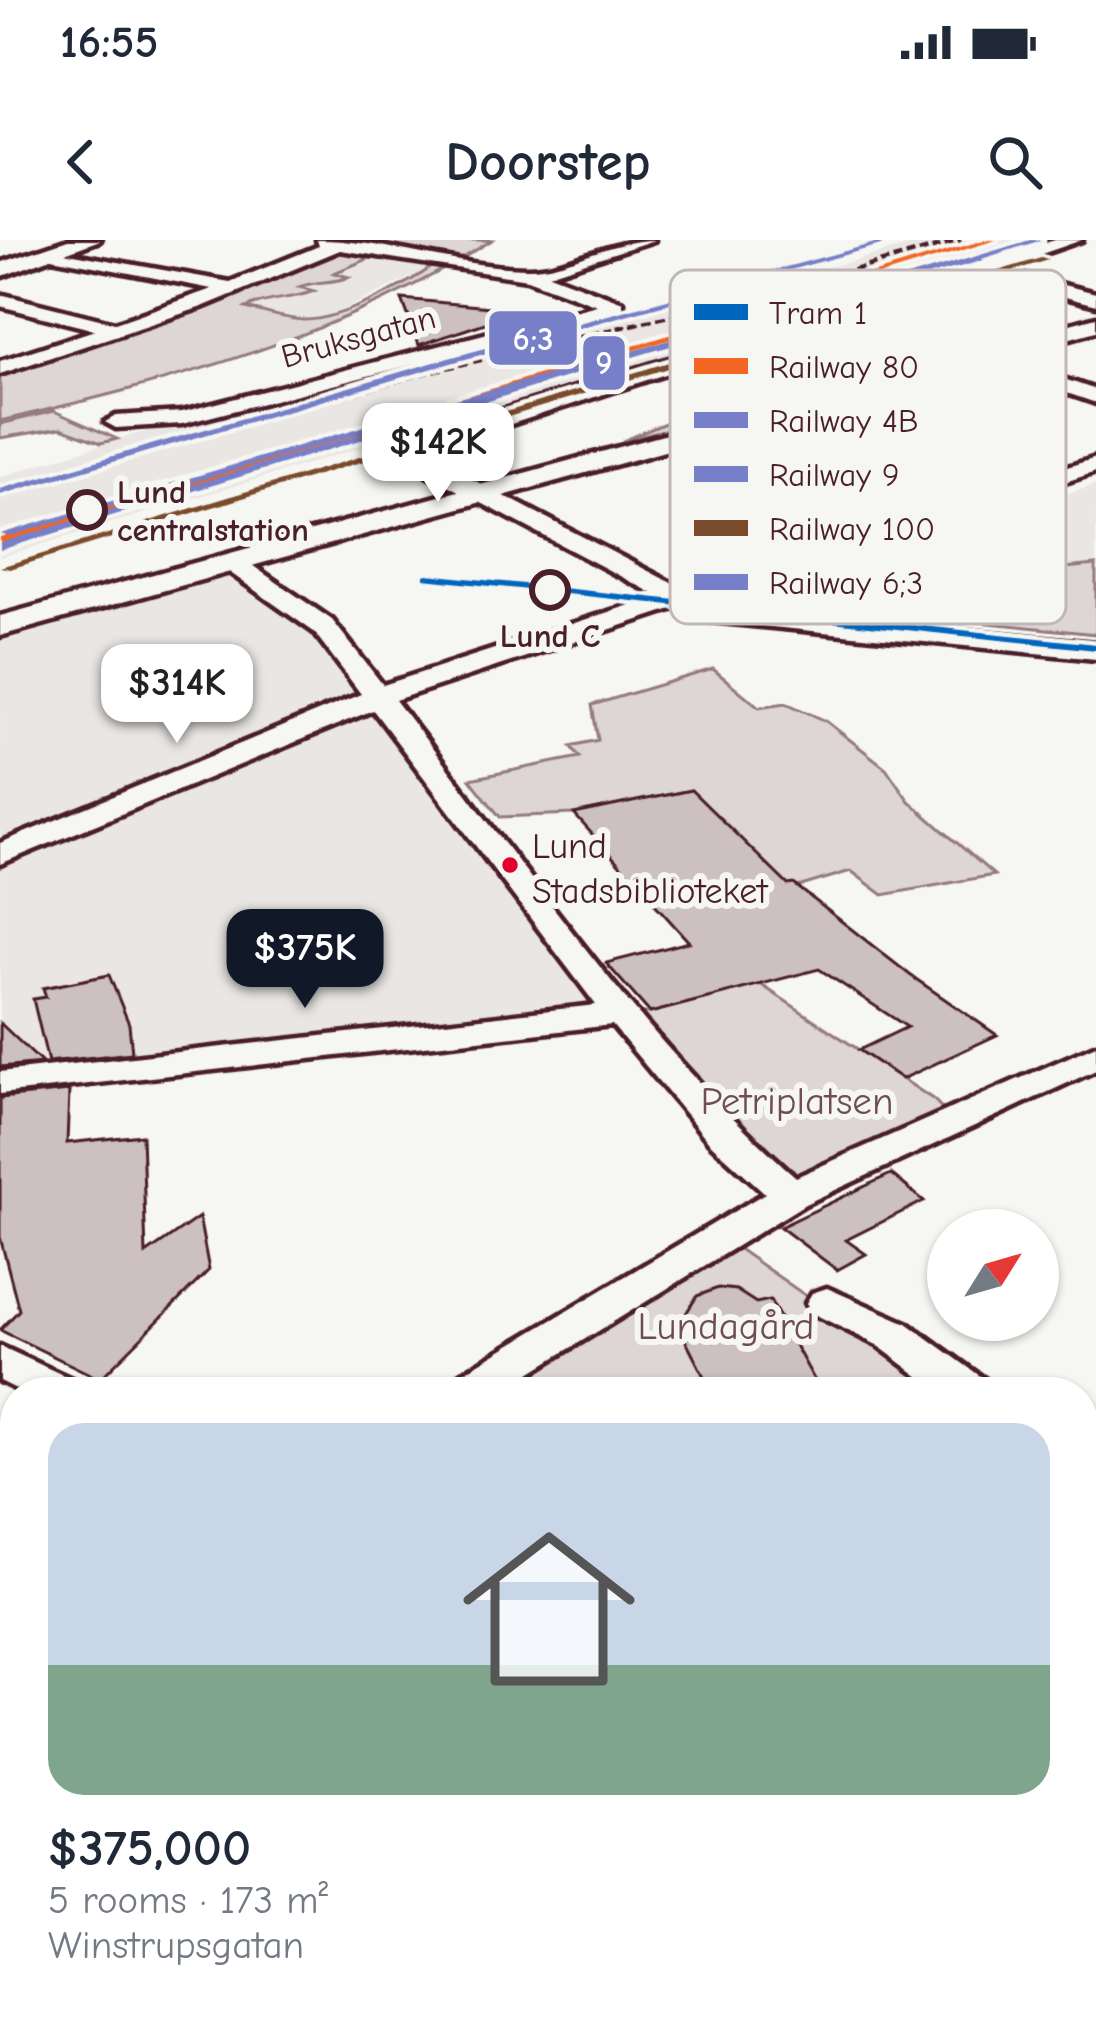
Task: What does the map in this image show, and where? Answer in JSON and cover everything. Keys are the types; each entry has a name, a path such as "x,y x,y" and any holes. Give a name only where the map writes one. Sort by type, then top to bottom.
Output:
{"street":[{"path":"1,269 89,240"},
{"path":"312,240 531,274 645,240"},
{"path":"979,270 1073,240"},
{"path":"0,368 233,288 344,242"},
{"path":"52,253 233,288"},
{"name":"Bruksgatan","path":"116,422 182,418 431,350 616,307 531,274"},
{"path":"1066,292 1096,299"},
{"path":"0,300 118,330"},
{"path":"1066,332 1096,324"},
{"path":"670,366 404,452 670,589"},
{"path":"1066,387 1096,397"},
{"path":"0,626 670,440"},
{"path":"1066,474 1096,465"},
{"path":"231,562 317,620 622,1013 724,1134 791,1196"},
{"path":"0,854 379,698 670,602"},
{"path":"793,624 1096,651"},
{"path":"0,1084 622,1013"},
{"path":"490,1377 791,1196 1096,1056"},
{"path":"827,1303 892,1334 951,1377"},
{"path":"0,1362 30,1377"}],"shaded area":[{"path":"929,240 1046,240 947,270 813,270"},
{"path":"356,252 437,264 319,322 170,333"},
{"path":"670,301 670,354 0,557 0,477 118,439 459,346"},
{"path":"1096,485 1096,634 998,624 1066,624 1066,494"},
{"path":"231,562 306,612 379,698 0,854 0,626"},
{"path":"354,713 377,719 604,1001 598,1011 0,1085 0,858"}],"green space":[{"path":"348,240 492,240 376,304 254,352 0,421 0,368","holes":["370,258 436,264 372,300 318,319 246,308 314,291 299,287 349,277 334,273"]},
{"path":"54,411 117,439 101,443 61,428 0,438 0,424"},
{"path":"670,421 670,429 623,441"},
{"path":"1096,565 1096,634 998,624 1066,624 1066,568"},
{"path":"713,669 759,707 786,703 826,721 886,768 909,801 994,875 883,895 851,871 798,887 788,885 691,790 574,814 500,817 470,779 580,757 571,746 598,740 592,705"},
{"name":"Petriplatsen","path":"760,984 934,1100 953,1120 791,1195 621,1013 650,1013"},
{"name":"Lundagård","path":"730,1243 922,1377 518,1377"}],"building":[{"path":"402,299 524,310 419,345"},
{"path":"691,790 788,885 794,884 910,975 997,1035 902,1079 859,1050 907,1027 819,969 650,1013 606,963 689,942 574,814"},
{"path":"109,975 129,1024 132,1053 48,1062 33,999 46,997 43,988"},
{"path":"0,1023 42,1063 0,1067"},
{"path":"69,1091 67,1143 142,1135 146,1254 199,1217 209,1270 102,1377 0,1330 19,1310 0,1237 0,1098"},
{"path":"891,1174 924,1201 846,1240 866,1254 837,1270 780,1227"},
{"path":"718,1288 736,1290 756,1303 770,1300 813,1377 704,1377 678,1326 697,1296"}],"tram line":[{"name":"1","path":"427,577 670,602"},
{"path":"571,592 639,595"},
{"name":"1","path":"876,624 1096,647"}],"railway":[{"path":"854,270 961,240"},
{"path":"174,445 429,372 670,316"},
{"path":"0,495 184,442"}],"rail line":[{"name":"6;3","path":"784,270 895,240"},
{"name":"80","path":"893,270 992,240"},
{"name":"9","path":"939,270 1038,240"},
{"name":"4B","path":"944,270 981,260"},
{"name":"100","path":"1011,270 1044,260"},
{"name":"6;3","path":"0,492 670,301"},
{"name":"80","path":"0,541 670,338"},
{"name":"9","path":"0,547 670,343"},
{"name":"4B","path":"6,534 670,344"},
{"name":"100","path":"6,567 670,365"}],"place":[{"name":"Lund centralstation","path":"87,510"},
{"name":"Lund C","path":"550,590"},
{"name":"Lund Stadsbiblioteket","path":"510,865"}]}
